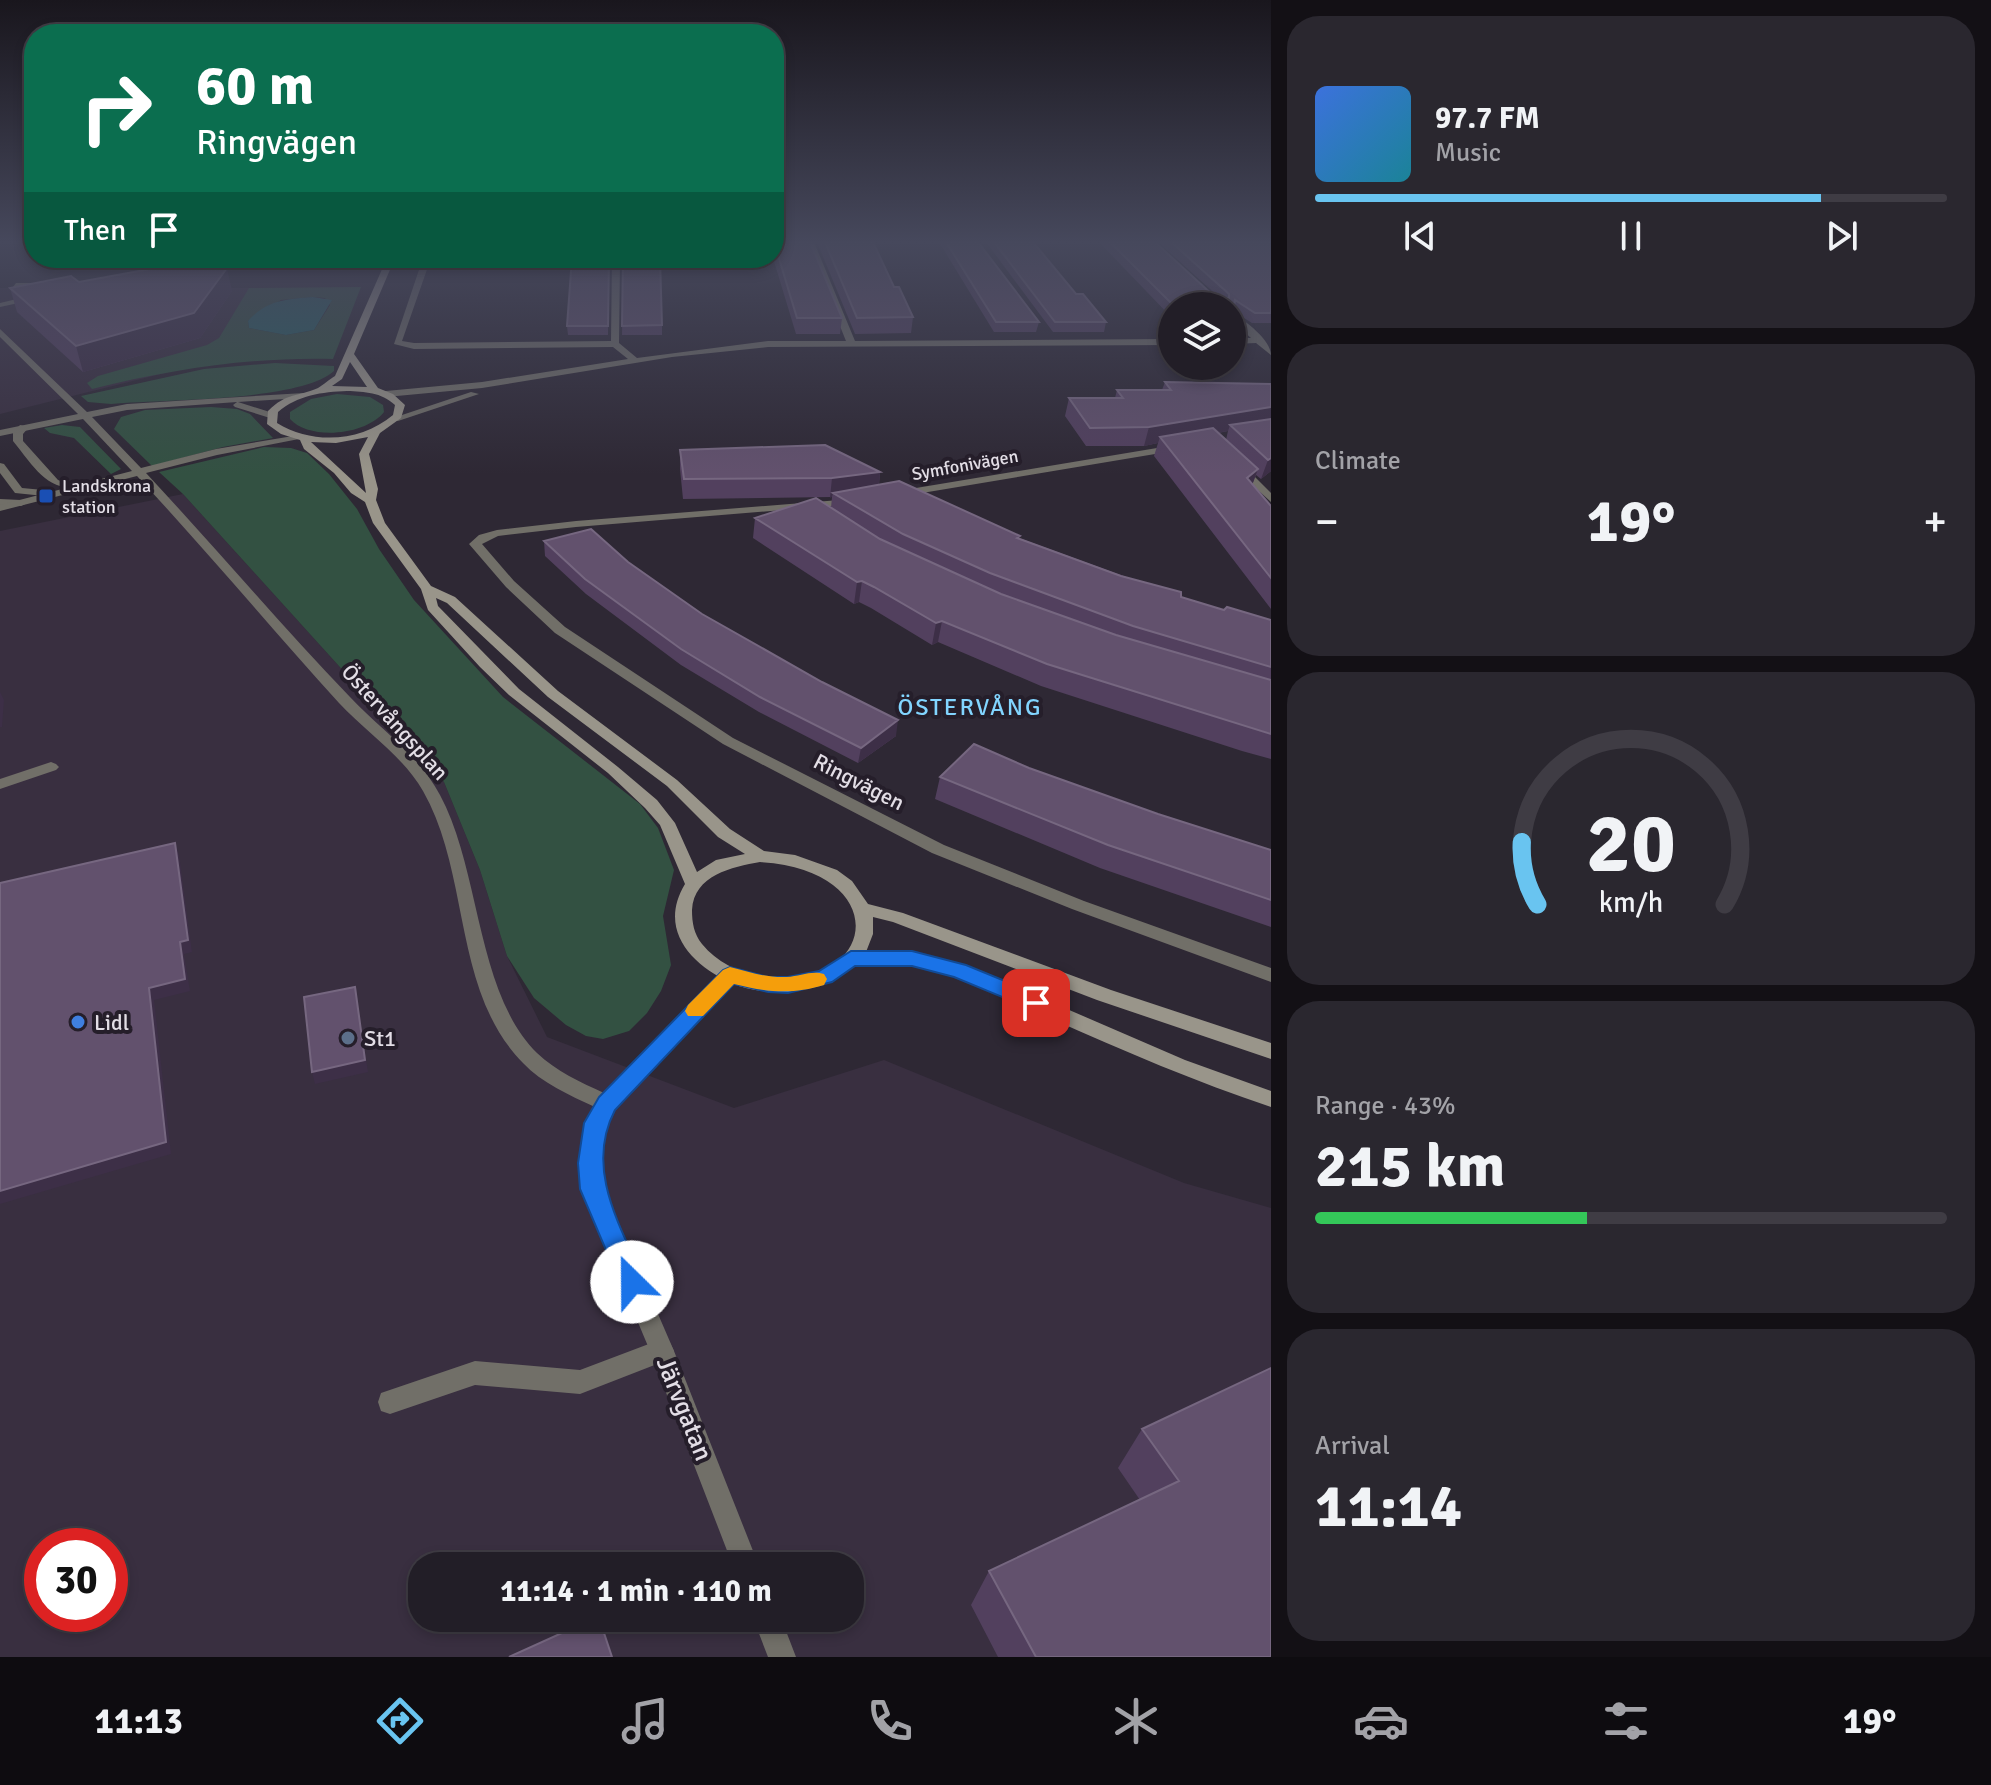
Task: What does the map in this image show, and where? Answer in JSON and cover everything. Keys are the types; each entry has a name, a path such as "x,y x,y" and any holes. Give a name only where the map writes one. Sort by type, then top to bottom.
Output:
{"main road":[{"path":"318,390 374,390 386,394 400,405 395,419 376,431 335,439 300,437 272,424 270,415 277,406 318,390 339,377 364,319"},
{"path":"349,354 374,390"},
{"path":"376,431 364,454 373,489 370,500 379,523 427,589 432,607 495,674 651,804 667,823 693,883"},
{"path":"300,437 355,491 370,500"},
{"path":"427,589 451,600 553,694 672,783 724,833 760,856"},
{"path":"760,856 803,861 828,872 848,888 861,908 864,934 851,958 825,977 798,984 768,985 730,975 704,959 687,938 681,915 686,893 693,883 722,864 760,856"},
{"path":"861,908 897,917 1104,995 1271,1051"},
{"path":"851,958 912,959 959,970 1178,1066 1271,1099"}],"street":[{"path":"405,319 397,342 414,346 615,344 635,360"},
{"path":"615,319 615,344"},
{"path":"841,319 851,343"},
{"path":"1246,328 1271,352"},
{"path":"1043,330 1052,342"},
{"name":"Östervångsplan","path":"0,332 141,471 355,713 430,790 447,824 483,964 508,1030 522,1050 541,1066 569,1086 607,1103"},
{"path":"1246,340 1271,339"},
{"path":"386,394 511,381 717,348 851,343 1158,342"},
{"path":"395,419 511,381"},
{"path":"0,433 85,413 153,404 301,395"},
{"path":"212,402 237,405 270,415"},
{"path":"24,427 18,433 18,441 54,482 63,486 87,485"},
{"path":"0,508 141,471 300,437"},
{"name":"Symfonivägen","path":"890,496 1181,447"},
{"path":"1231,460 1271,499"},
{"path":"0,466 19,491 54,494"},
{"path":"809,506 859,501"},
{"path":"0,502 21,503"},
{"path":"809,506 821,516"},
{"name":"Ringvägen","path":"809,506 576,524 497,533 483,537 475,544 510,584 560,630 728,741 938,849 1078,905 1271,975"},
{"path":"0,784 51,767"},
{"name":"Järvgatan","path":"730,975 607,1103 596,1123 590,1163 593,1189 662,1351 741,1552"},
{"path":"390,1402 475,1373 580,1382 662,1351"},
{"path":"772,1632 782,1657"}],"shaded area":[{"path":"0,319 234,319 205,363 0,414"},
{"path":"230,319 251,319 249,328 286,335 314,330 321,319 348,319 333,359 272,360 212,366 92,389 87,383 98,376 207,345 219,338"},
{"path":"320,319 314,330 286,335 249,328 248,321"},
{"path":"275,363 334,366 334,371 292,389 262,394 111,404 88,402 81,396 204,369"},
{"path":"337,394 370,397 383,405 384,412 365,426 338,432 311,430 290,419 290,412 311,399"},
{"path":"237,409 250,414 273,438 223,447 152,466 114,429 121,417 145,410"},
{"path":"62,425 80,427 121,469 111,474 74,438 50,433 44,428"},
{"path":"264,447 291,448 307,453 329,474 357,509 379,549 414,600 503,697 640,804 658,828 674,870 663,916 671,965 661,991 647,1013 629,1031 603,1039 586,1036 566,1025 534,998 507,956 480,870 444,782 183,494 159,472"},
{"path":"183,494 444,782 480,870 507,956 547,1037 734,1108 884,1060 1184,1183 1271,1208 1271,1657 0,1657 0,531"}],"building":[{"path":"46,319 171,319 76,346"},
{"path":"567,319 608,319 608,326 567,326"},
{"path":"622,319 662,319 662,325 622,326"},
{"path":"994,319 1037,319 1039,322 996,322"},
{"path":"1053,319 1104,319 1106,322 1055,322"},
{"path":"1165,382 1271,384 1271,407 1149,427 1090,428 1069,398 1123,398 1117,390 1171,390"},
{"path":"1271,419 1271,458 1268,460 1230,425"},
{"path":"1213,428 1258,469 1247,478 1271,506 1271,578 1160,437"},
{"path":"825,445 880,472 832,478 684,479 680,450"},
{"path":"899,481 1020,536 1017,538 1121,576 1181,592 1181,597 1271,620 1271,667 1133,626 990,573 903,534 833,493"},
{"path":"816,498 880,539 1001,594 1116,635 1271,680 1271,734 1047,664 942,621 936,623 874,587 857,582 755,518"},
{"path":"591,529 628,562 702,614 822,682 898,720 861,748 760,697 681,649 585,579 544,541"},
{"path":"974,744 1029,768 1271,850 1271,900 1108,845 940,777"},
{"name":"Lidl","path":"175,843 188,940 180,942 185,979 149,988 166,1142 0,1191 0,883"},
{"path":"355,987 365,1060 312,1072 304,997"},
{"path":"1271,1368 1271,1657 1036,1657 989,1571 1179,1481 1142,1429"},
{"path":"564,1632 604,1632 612,1657 509,1657"}],"slow traffic":[{"path":"696,1011 730,975 768,985 788,985 817,979"}],"place":[{"name":"Landskrona station","path":"46,496"},
{"name":"Lidl","path":"78,1022"},
{"name":"St1","path":"348,1038"}],"district":[{"name":"ÖSTERVÅNG","path":"970,707"}],"route":[{"path":"632,1282 593,1189 590,1163 596,1123 607,1103 730,975 768,985 788,985 825,977 851,958 912,959 959,970 1036,1003"}]}
